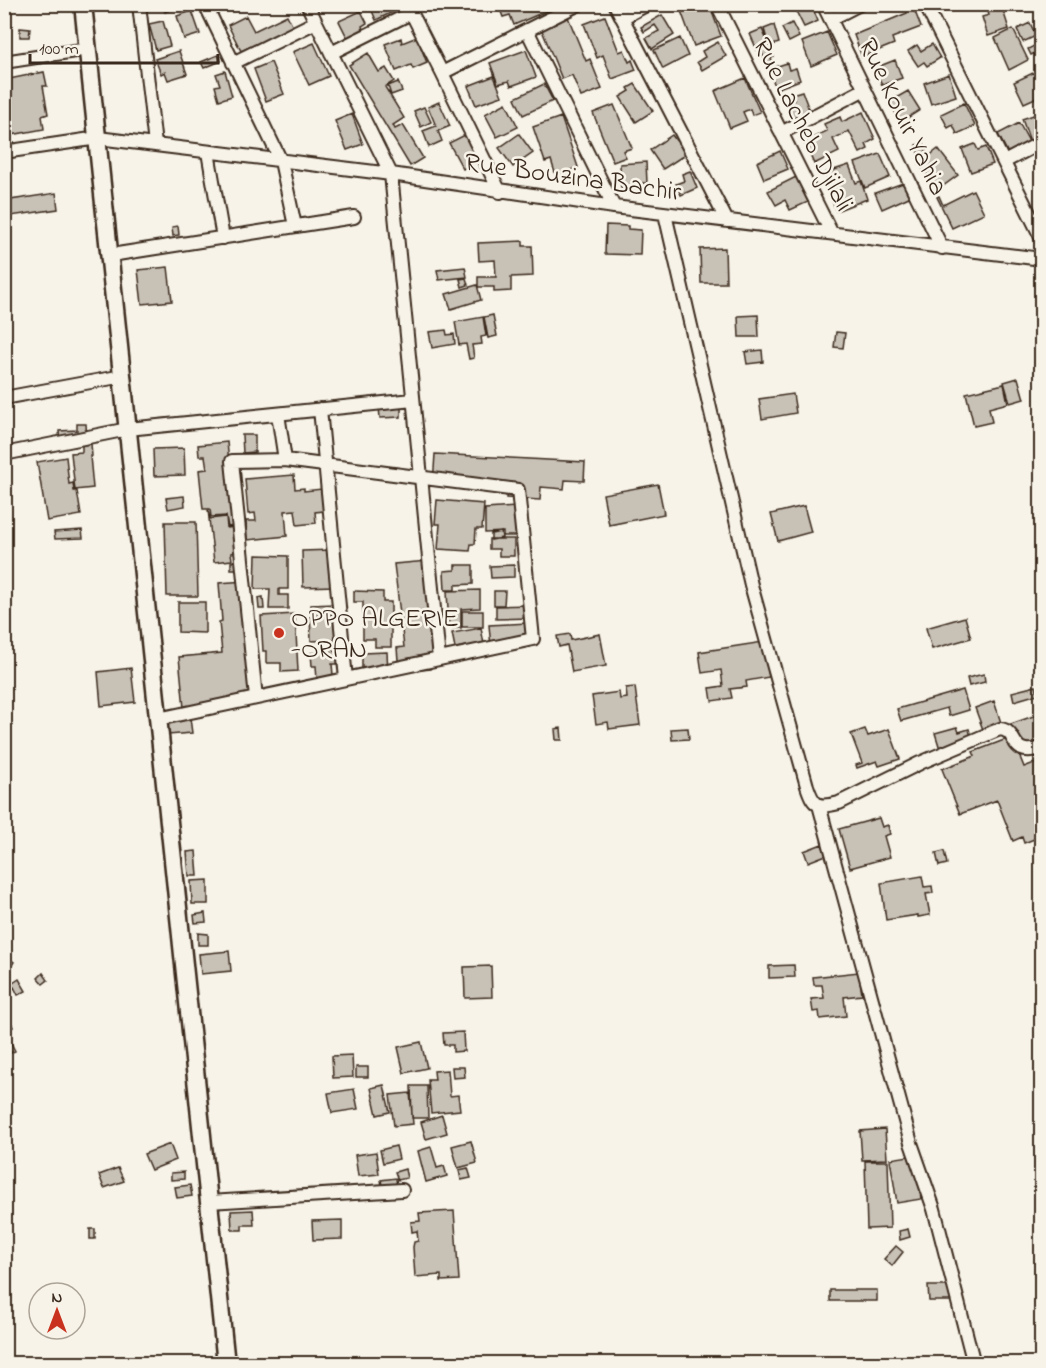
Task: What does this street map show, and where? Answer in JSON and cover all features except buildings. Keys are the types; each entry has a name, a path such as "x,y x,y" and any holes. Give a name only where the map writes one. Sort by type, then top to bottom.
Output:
{"main road":[{"path":"83,4 226,1364"}],"street":[{"path":"139,4 155,145"},
{"path":"205,4 281,161 295,226"},
{"path":"307,4 391,174 439,660"},
{"path":"442,72 579,4"},
{"path":"615,4 727,221"},
{"path":"622,18 648,4"},
{"name":"Rue Lacheb Djilali","path":"717,4 831,232"},
{"name":"Rue Kouir Yahia","path":"823,4 942,248"},
{"path":"831,19 860,4"},
{"path":"925,4 1041,239"},
{"path":"331,53 409,9 500,192"},
{"path":"233,63 316,22"},
{"path":"527,30 614,207"},
{"path":"4,62 88,49"},
{"path":"781,133 863,90"},
{"name":"Rue Bouzina Bachir","path":"4,152 98,138 391,174 500,192 665,214 831,232 1041,259"},
{"path":"1004,162 1041,142"},
{"path":"208,152 223,238"},
{"path":"665,214 751,585 813,802 826,806 839,802 1000,729 1006,730 1017,747 1023,750 1030,752 1041,748"},
{"path":"111,255 354,218"},
{"path":"4,398 123,376"},
{"path":"4,454 128,429 413,400"},
{"path":"320,409 346,679"},
{"path":"278,414 285,460"},
{"path":"158,719 533,639 518,490 285,460 232,461 256,698"},
{"path":"819,805 911,1143 934,1209 974,1364"},
{"path":"209,1202 402,1190"}],"place":[{"name":"OPPO ALGERIE -ORAN","path":"279,633"}]}
